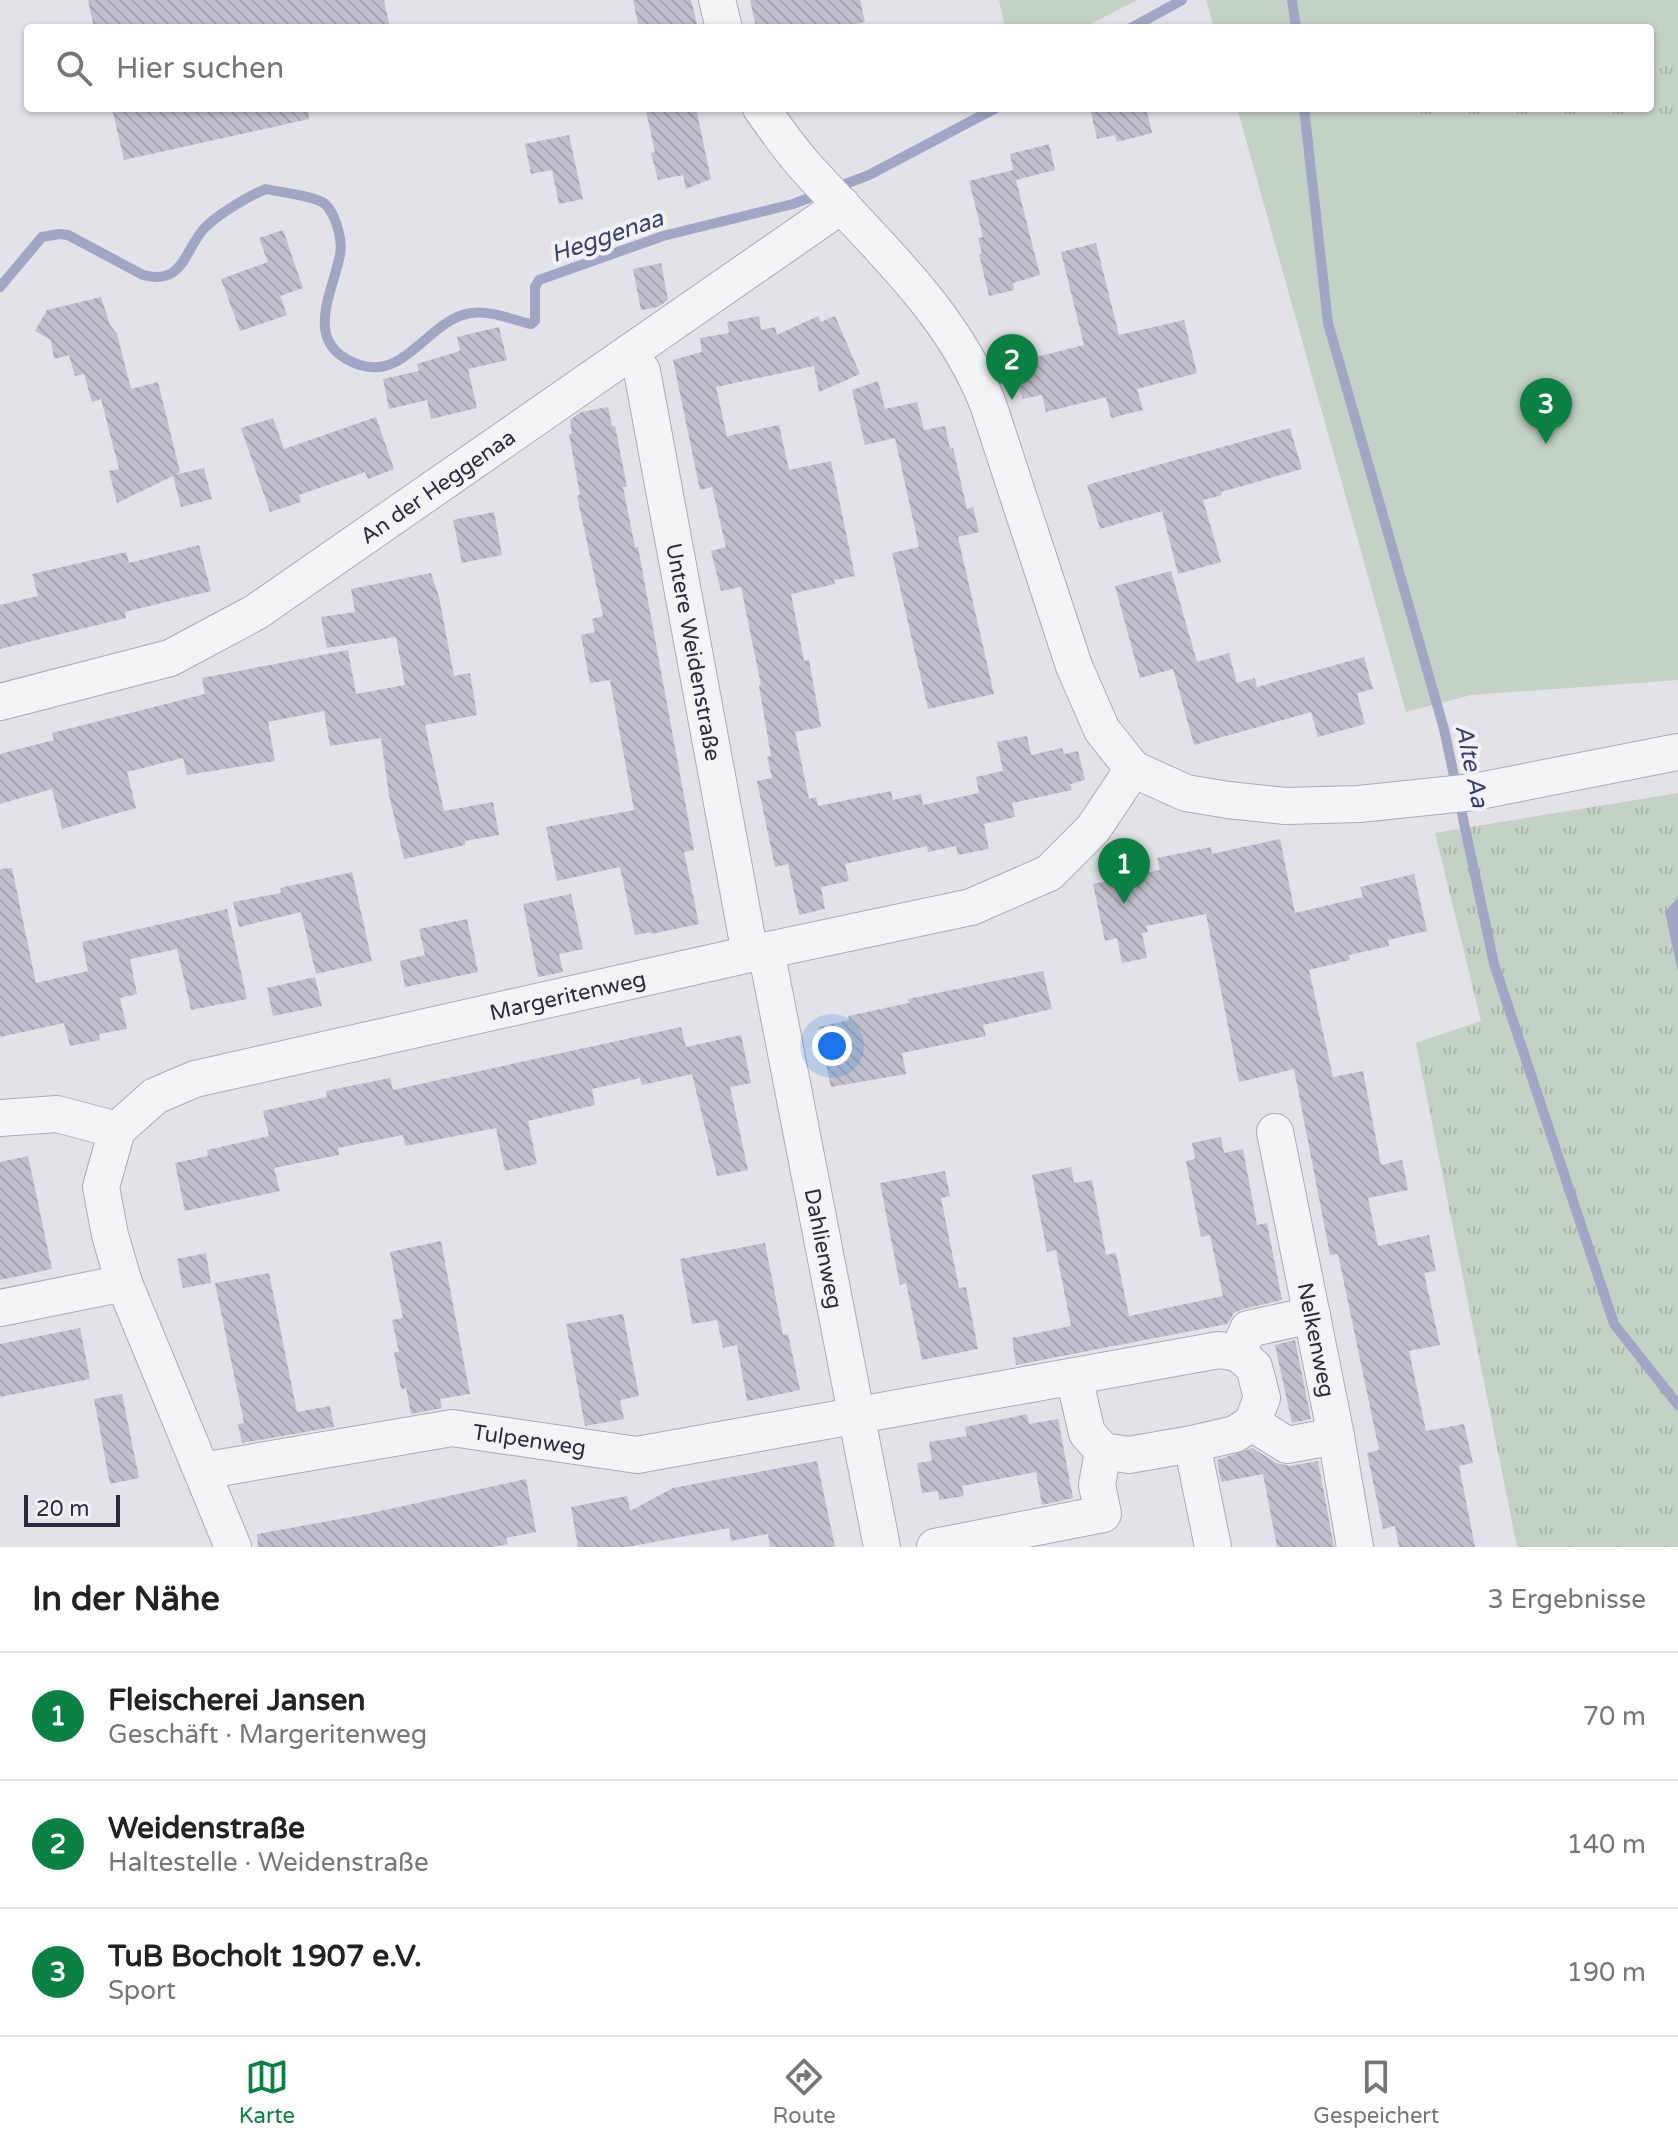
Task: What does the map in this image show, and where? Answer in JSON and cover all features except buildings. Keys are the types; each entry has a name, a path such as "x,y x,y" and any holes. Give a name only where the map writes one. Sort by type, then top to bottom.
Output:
{"street":[{"path":"717,0 723,24"},
{"path":"764,112 806,167 922,295 960,348 981,386 1074,666 1102,730 1133,769 1186,793 1285,806 1359,804 1474,792 1678,752"},
{"name":"An der Heggenaa","path":"0,702 170,658 244,618 842,205"},
{"name":"Untere Weidenstraße","path":"629,353 642,371 758,952"},
{"name":"Margeritenweg","path":"117,1130 155,1096 195,1079 971,907 1049,873 1093,829 1133,769"},
{"name":"Dahlienweg","path":"758,952 882,1547"},
{"path":"0,1118 57,1114 117,1130 101,1187 110,1235 124,1283 233,1547"},
{"name":"Nelkenweg","path":"1275,1132 1355,1547"},
{"path":"0,1308 124,1283"},
{"path":"1238,1353 1248,1329 1312,1315"},
{"path":"857,1416 1219,1350 1238,1353 1254,1367 1262,1398 1252,1423 1235,1434 1129,1455 1103,1451 1087,1433 1074,1377"},
{"name":"Tulpenweg","path":"202,1471 452,1428 637,1455 857,1416"},
{"path":"1252,1423 1287,1445 1336,1436"},
{"path":"1192,1444 1213,1547"},
{"path":"935,1547 1103,1514 1097,1485 1103,1451"}],"green space":[{"path":"999,0 1137,0 1091,24 1004,24"},
{"path":"1206,0 1678,0 1678,47 1654,44 1654,24 1213,24"},
{"path":"1654,44 1678,47 1678,115 1407,128 1417,112 1654,112"},
{"path":"1238,112 1417,112 1408,128 1460,123 1678,115 1678,680 1471,695 1406,712"},
{"path":"1678,793 1678,1547 1517,1547 1416,1043 1481,1021 1435,833"}],"water":[{"path":"1678,897 1678,972 1665,912"}],"waterway":[{"name":"Heggenaa","path":"1138,24 1182,0"},
{"name":"Alte Aa","path":"1292,0 1295,24"},
{"name":"Heggenaa","path":"0,287 42,237 59,234 68,235 143,275 166,276 180,266 207,225 232,207 266,189 297,195 325,204 339,235 340,255 325,318 331,345 342,356 360,365 376,367 404,357 442,326 471,313 494,314 531,324 535,321 535,287 539,280 663,236 793,204 869,175 988,112"},
{"name":"Alte Aa","path":"1304,112 1328,323 1444,729 1494,964 1614,1324 1678,1405"}],"place":[{"name":"Weidenstraße","path":"1012,400"},
{"name":"TuB Bocholt 1907 e.V.","path":"1546,444"},
{"name":"Fleischerei Jansen","path":"1124,904"}]}
